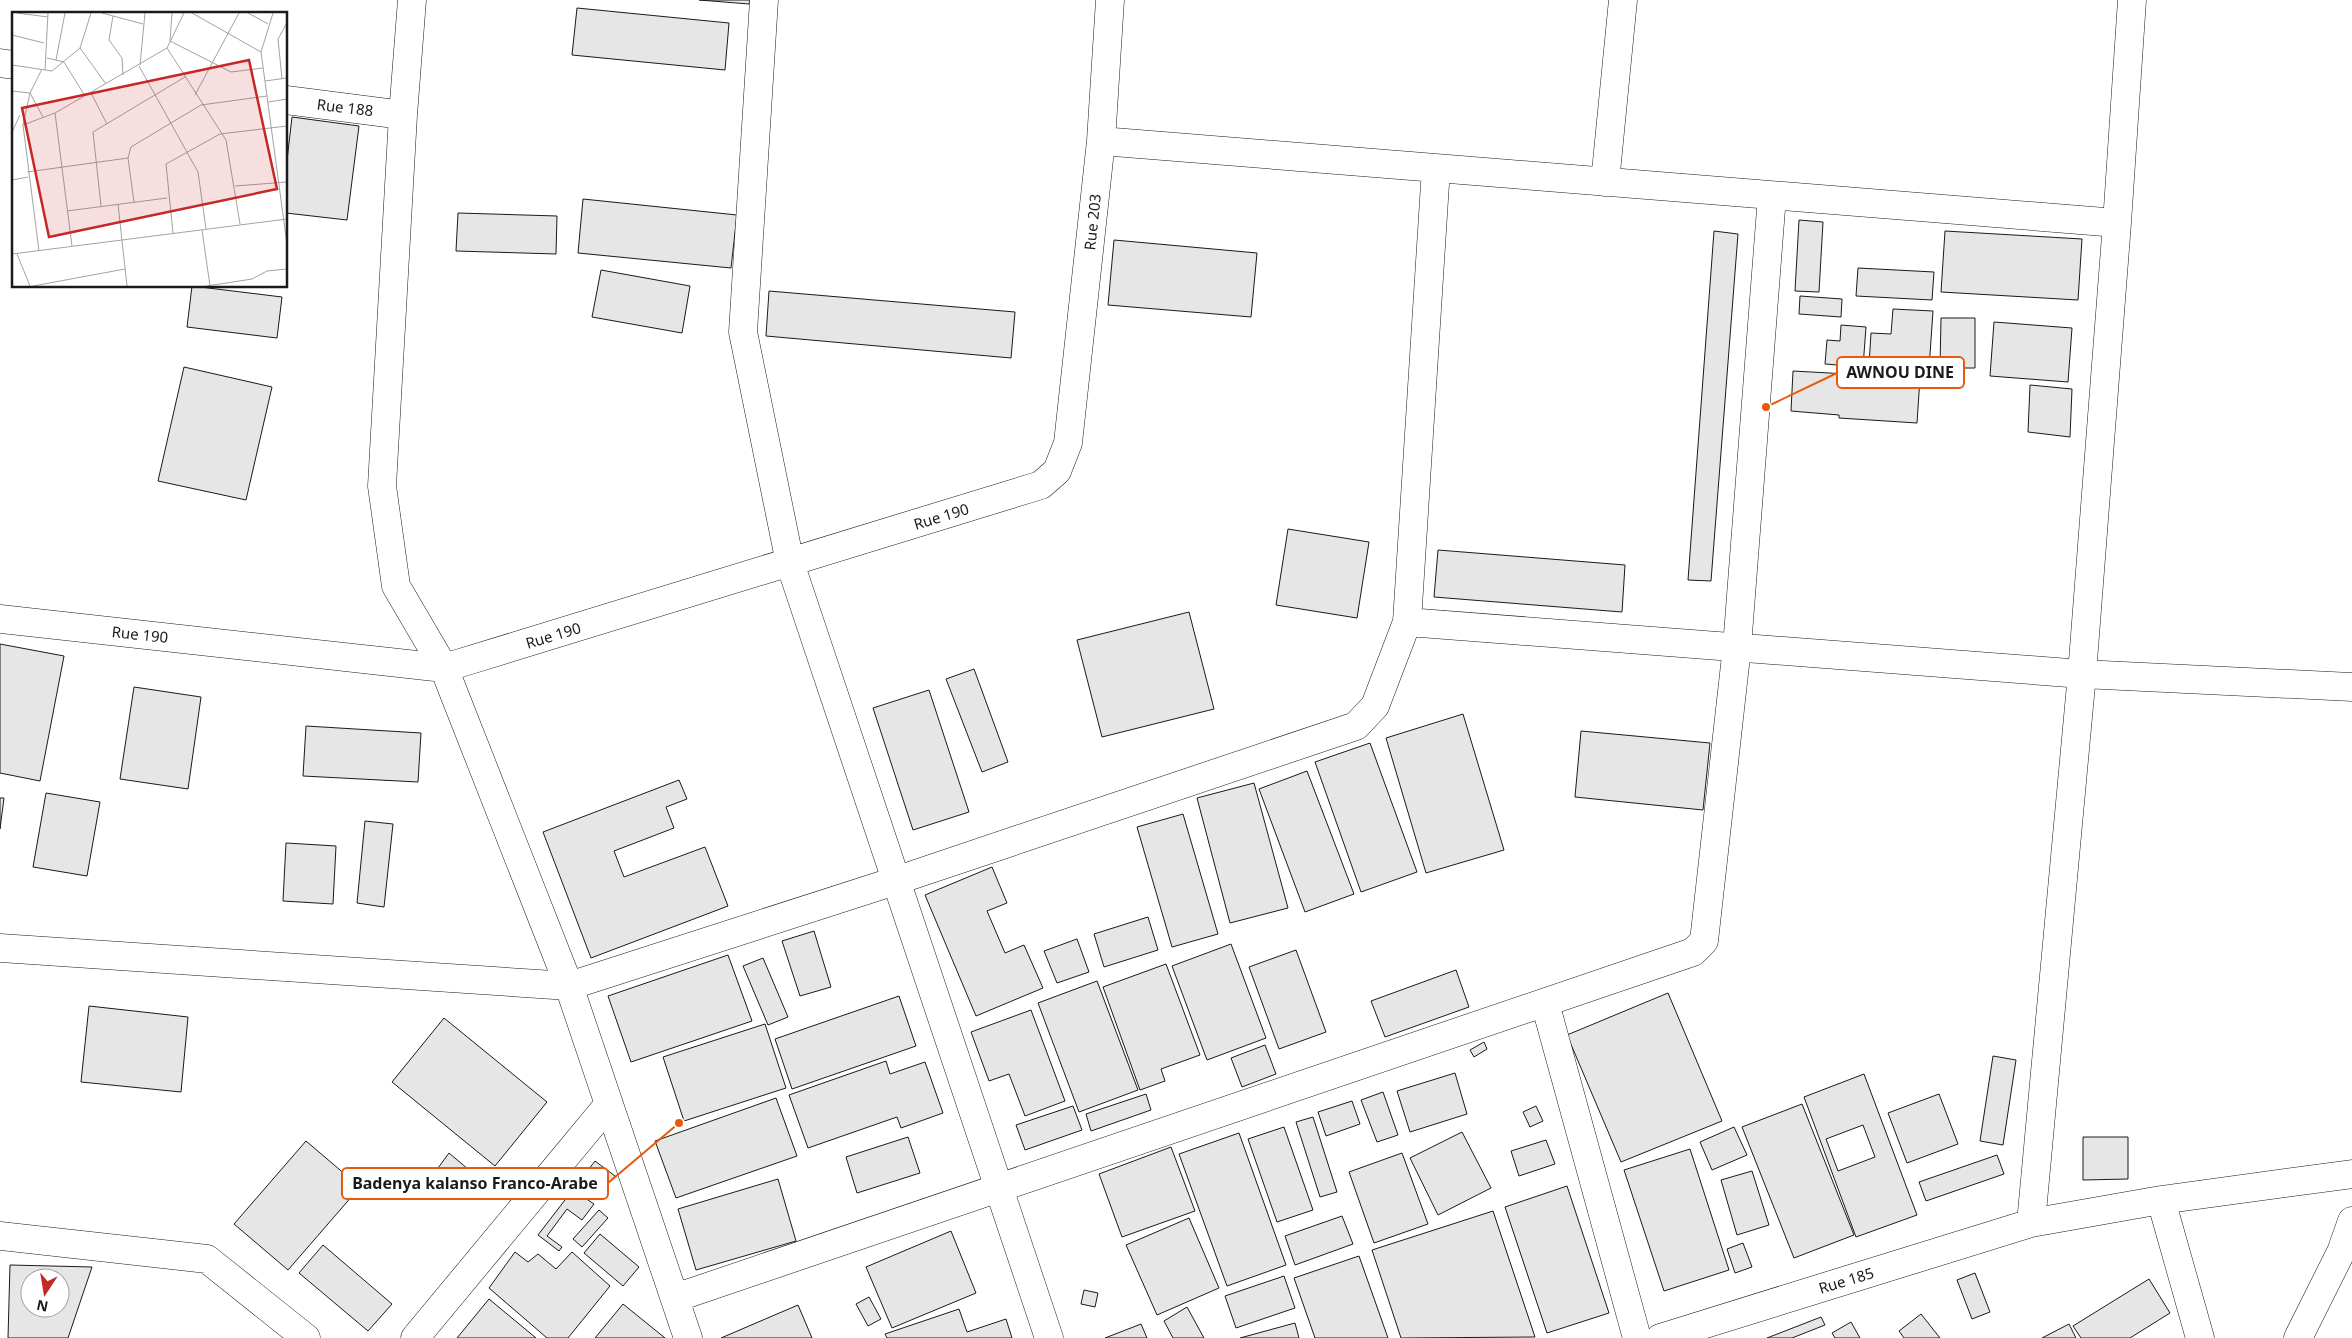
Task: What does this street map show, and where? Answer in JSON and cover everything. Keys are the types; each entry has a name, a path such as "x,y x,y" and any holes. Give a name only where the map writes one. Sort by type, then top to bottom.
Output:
{"street":[{"path":"412,0 403,114 382,486 396,586 444,668 569,986 688,1338"},
{"path":"764,0 743,332 790,563 1049,1338"},
{"name":"Rue 203","path":"1068,443 1101,142 1110,0"},
{"path":"1605,182 1623,0"},
{"path":"2031,1223 2082,674 2118,223 2132,0"},
{"name":"Rue 188","path":"288,100 403,114"},
{"path":"1101,142 2118,223"},
{"path":"0,948 569,986 895,881 1356,726 1375,706 1407,622 1436,168"},
{"path":"674,1298 1693,952 1704,941 1737,647 1772,196"},
{"name":"Rue 190","path":"0,619 444,668 1041,485 1057,471 1068,443"},
{"path":"1407,622 2082,674 2352,687"},
{"path":"1545,1002 1637,1338"},
{"path":"414,1338 609,1104"},
{"name":"Rue 185","path":"1660,1338 1707,1331 2031,1223 2161,1200 2352,1174"},
{"path":"2161,1200 2200,1338"},
{"path":"2298,1338 2346,1254 2352,1221"},
{"path":"0,1236 207,1259 306,1338"}],"building":[{"path":"699,0 750,0 749,4"},
{"path":"577,8 729,23 725,70 572,55"},
{"path":"292,117 359,126 347,220 288,213 288,152"},
{"path":"583,199 737,215 731,268 578,253"},
{"path":"458,213 557,216 556,254 456,251"},
{"path":"1799,220 1823,222 1819,292 1795,291"},
{"path":"1714,231 1738,234 1711,581 1688,580"},
{"path":"1945,231 2082,239 2078,300 1941,292"},
{"path":"1114,240 1257,253 1251,317 1108,305"},
{"path":"1858,268 1934,272 1932,300 1856,296"},
{"path":"601,270 690,286 682,333 592,317"},
{"path":"192,288 208,288 282,297 277,338 187,327"},
{"path":"769,291 1015,312 1011,358 766,336"},
{"path":"1800,296 1842,299 1841,317 1799,314"},
{"path":"1893,309 1933,311 1929,369 1869,365 1871,333 1891,334"},
{"path":"1941,318 1975,318 1975,368 1940,368"},
{"path":"1994,322 2072,328 2068,382 1990,376"},
{"path":"1841,325 1866,327 1863,367 1825,364 1827,340 1840,341"},
{"path":"184,367 272,387 246,500 158,481"},
{"path":"1793,371 1920,378 1917,423 1839,418 1839,415 1791,411"},
{"path":"2030,385 2072,389 2070,437 2028,432"},
{"path":"1288,529 1369,542 1357,618 1276,605"},
{"path":"1438,550 1625,565 1622,612 1434,597"},
{"path":"1189,612 1214,709 1102,737 1077,640"},
{"path":"0,644 64,656 40,781 0,773"},
{"path":"974,669 1008,762 982,772 946,679"},
{"path":"134,687 201,697 188,789 120,779"},
{"path":"929,690 969,812 913,830 873,708"},
{"path":"1463,714 1504,850 1426,873 1386,738"},
{"path":"306,726 421,733 418,782 303,776"},
{"path":"1581,731 1710,743 1703,810 1575,797"},
{"path":"1370,743 1417,872 1361,892 1315,762"},
{"path":"1307,771 1354,894 1305,912 1259,789"},
{"path":"679,780 687,799 666,807 674,828 614,851 624,877 705,847 728,906 591,958 543,832"},
{"path":"1254,783 1288,908 1230,923 1197,798"},
{"path":"46,793 100,802 87,876 33,867"},
{"path":"0,798 4,798 0,829"},
{"path":"1183,814 1218,934 1172,947 1137,827"},
{"path":"365,821 393,824 384,907 357,903"},
{"path":"286,843 336,846 333,904 283,901"},
{"path":"992,867 1007,903 987,911 1005,953 1024,945 1043,988 976,1016 925,895"},
{"path":"1148,917 1158,950 1104,967 1094,934"},
{"path":"814,931 831,987 800,996 782,941"},
{"path":"1077,939 1089,972 1057,983 1044,951"},
{"path":"1231,944 1266,1038 1207,1060 1172,966"},
{"path":"1296,950 1326,1032 1279,1049 1249,967"},
{"path":"728,955 752,1021 631,1062 608,996"},
{"path":"763,958 788,1017 768,1025 743,966"},
{"path":"1166,964 1200,1055 1161,1069 1165,1081 1140,1090 1103,987"},
{"path":"1456,970 1469,1007 1385,1037 1371,1001"},
{"path":"1097,981 1138,1090 1079,1112 1038,1003"},
{"path":"1668,993 1722,1121 1621,1162 1567,1035"},
{"path":"899,996 916,1046 792,1089 775,1039"},
{"path":"89,1006 188,1017 181,1092 81,1082"},
{"path":"1031,1010 1065,1101 1025,1116 1009,1074 989,1081 971,1032"},
{"path":"444,1018 547,1102 495,1166 392,1082"},
{"path":"765,1024 786,1088 684,1121 663,1057"},
{"path":"1484,1042 1487,1049 1474,1057 1470,1050"},
{"path":"1265,1045 1276,1074 1242,1087 1231,1058"},
{"path":"1993,1056 2016,1060 2003,1145 1980,1141"},
{"path":"886,1061 890,1074 925,1062 943,1113 901,1128 897,1117 808,1148 789,1095"},
{"path":"1455,1073 1467,1114 1410,1132 1397,1091"},
{"path":"1864,1074 1917,1215 1856,1237 1804,1097","holes":["1863,1125 1875,1157 1838,1171 1826,1139"]},
{"path":"1383,1092 1398,1135 1377,1142 1361,1100"},
{"path":"1146,1094 1151,1110 1091,1131 1086,1114"},
{"path":"1939,1094 1958,1144 1907,1163 1888,1113"},
{"path":"776,1098 797,1156 676,1198 655,1141"},
{"path":"1352,1101 1360,1124 1326,1136 1318,1112"},
{"path":"1802,1104 1854,1235 1794,1258 1742,1127"},
{"path":"1073,1106 1082,1130 1025,1150 1016,1125"},
{"path":"1536,1106 1543,1121 1530,1127 1523,1112"},
{"path":"1313,1117 1337,1192 1320,1197 1296,1122"},
{"path":"1284,1127 1313,1210 1277,1222 1248,1139"},
{"path":"1734,1127 1747,1155 1712,1170 1700,1142"},
{"path":"1462,1132 1491,1188 1438,1215 1410,1158"},
{"path":"1239,1133 1286,1265 1227,1286 1179,1154"},
{"path":"908,1137 920,1173 857,1193 846,1157"},
{"path":"2083,1137 2128,1137 2128,1179 2083,1180"},
{"path":"1546,1140 1555,1164 1519,1176 1511,1151"},
{"path":"306,1141 360,1187 288,1270 234,1224"},
{"path":"1171,1147 1195,1211 1122,1237 1099,1174"},
{"path":"1690,1149 1729,1270 1664,1291 1624,1170"},
{"path":"449,1153 481,1180 469,1194 438,1168"},
{"path":"1402,1153 1428,1224 1374,1243 1349,1172"},
{"path":"1997,1155 2004,1174 1926,1201 1919,1182"},
{"path":"595,1161 615,1176 610,1182 599,1174 582,1196 594,1204 582,1220 567,1209 547,1236 562,1247 559,1251 538,1235"},
{"path":"1752,1171 1769,1225 1737,1235 1721,1180"},
{"path":"778,1179 796,1241 696,1270 678,1209"},
{"path":"1567,1186 1609,1313 1547,1333 1505,1207"},
{"path":"599,1210 608,1218 582,1247 573,1239"},
{"path":"1493,1211 1535,1337 1401,1338 1372,1250"},
{"path":"1342,1216 1353,1244 1295,1265 1285,1236"},
{"path":"1189,1218 1219,1288 1157,1315 1126,1245"},
{"path":"951,1231 976,1293 892,1328 866,1267"},
{"path":"600,1234 639,1267 623,1286 584,1253"},
{"path":"1743,1243 1752,1267 1735,1273 1727,1249"},
{"path":"323,1245 392,1304 368,1331 299,1273"},
{"path":"515,1252 528,1262 538,1254 556,1269 572,1252 610,1286 568,1338 547,1338 489,1288"},
{"path":"1359,1256 1388,1338 1315,1338 1294,1278"},
{"path":"10,1265 92,1267 68,1338 8,1338"},
{"path":"1975,1273 1990,1312 1972,1319 1957,1280"},
{"path":"1284,1276 1295,1308 1236,1328 1225,1296"},
{"path":"2149,1279 2170,1313 2130,1338 2081,1338 2073,1326"},
{"path":"1084,1290 1098,1293 1095,1307 1081,1304"},
{"path":"869,1297 881,1319 868,1326 856,1304"},
{"path":"489,1299 536,1338 457,1338"},
{"path":"623,1304 665,1338 595,1338"},
{"path":"798,1305 812,1338 721,1338"},
{"path":"1187,1307 1204,1338 1173,1338 1164,1321"},
{"path":"959,1309 967,1332 1006,1319 1012,1338 887,1338 885,1334"},
{"path":"1921,1314 1940,1338 1904,1338 1899,1331"},
{"path":"1821,1317 1825,1325 1792,1338 1767,1338"},
{"path":"1851,1322 1860,1338 1835,1338 1832,1333"},
{"path":"1295,1323 1299,1338 1240,1338"},
{"path":"1141,1324 1147,1338 1105,1338"},
{"path":"2069,1324 2076,1338 2042,1338"}],"place":[{"name":"AWNOU DINE","path":"1766,407"},
{"name":"Badenya kalanso Franco-Arabe","path":"679,1123"}]}
